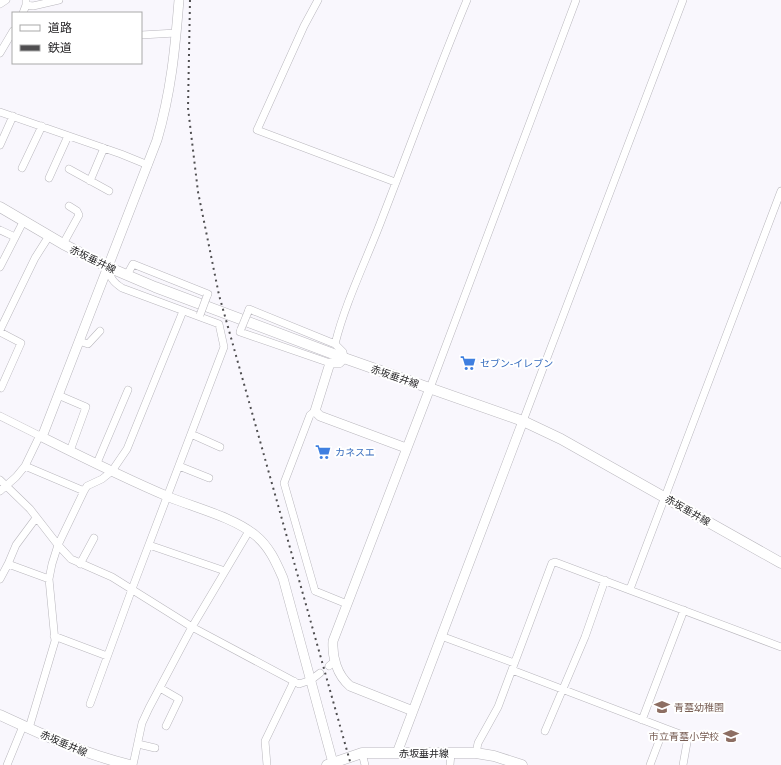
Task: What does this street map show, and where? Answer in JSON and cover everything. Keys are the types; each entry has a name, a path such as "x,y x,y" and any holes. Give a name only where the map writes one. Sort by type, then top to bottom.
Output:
{"main road":[{"name":"赤坂垂井線","path":"0,207 22,222 63,244 127,275 344,358 523,421 562,439 781,563"},
{"name":"赤坂垂井線","path":"0,715 83,751 132,765"},
{"name":"赤坂垂井線","path":"331,764 362,753 476,753 522,765"}],"street":[{"path":"0,4 6,0"},
{"path":"26,3 33,6 60,0"},
{"path":"179,0 172,78 165,113 148,165 41,436 25,466 16,477 2,485 36,518 71,559 112,577 192,627 299,684 311,680 320,673"},
{"path":"318,0 304,26 257,130 395,182"},
{"path":"335,344 341,320 467,0"},
{"path":"413,711 350,686 342,679 332,664 333,641 576,0"},
{"path":"397,753 472,550 523,421 683,0"},
{"path":"0,53 12,33"},
{"path":"142,35 176,33"},
{"path":"0,112 148,165"},
{"path":"0,145 13,116"},
{"path":"22,168 42,126"},
{"path":"48,178 68,136"},
{"path":"90,180 104,148"},
{"path":"69,169 109,191"},
{"path":"630,589 781,191"},
{"path":"63,244 79,215 77,211 69,206"},
{"path":"0,267 22,222"},
{"path":"0,230 15,236"},
{"path":"0,388 21,343 0,331 35,258 49,236"},
{"path":"127,275 133,264 208,294 200,316"},
{"path":"90,704 224,347 219,324 115,284 110,277 108,267"},
{"path":"249,309 335,344 343,352 344,358 339,363 330,363 240,332 249,309"},
{"path":"7,765 26,727 51,657 54,636 50,579 58,545 87,486 102,479 112,471 127,450 137,429 182,311"},
{"path":"79,340 88,344 100,331"},
{"path":"330,363 315,411 310,415 284,483 315,591 348,604"},
{"path":"97,463 128,390"},
{"path":"58,395 86,407 70,451"},
{"path":"315,411 320,416 406,448"},
{"path":"0,416 112,471 167,496 231,522 249,531 265,544 274,557 283,578 311,680 331,764"},
{"path":"191,434 220,446"},
{"path":"25,466 84,491"},
{"path":"179,466 209,478"},
{"path":"0,579 16,545 36,518"},
{"path":"132,765 142,722 192,627 249,531"},
{"path":"80,564 94,538"},
{"path":"149,545 225,571"},
{"path":"476,753 478,743 498,707 552,563 555,562 630,589 781,647"},
{"path":"8,564 50,579"},
{"path":"545,731 564,690 605,580"},
{"path":"642,720 684,610"},
{"path":"54,636 107,656"},
{"path":"441,636 564,690 688,737 683,765"},
{"path":"267,765 265,741 294,681"},
{"path":"160,688 179,699 166,726"},
{"path":"650,765 664,728"},
{"path":"138,744 155,748"},
{"path":"362,753 365,765"},
{"path":"450,765 452,753"}],"railway":[{"path":"190,0 188,108 198,192 219,295 351,765"}],"place":[{"name":"セブン-イレブン","path":"468,363"},
{"name":"カネスエ","path":"323,452"},
{"name":"青墓幼稚園","path":"662,707"},
{"name":"市立青墓小学校","path":"731,736"}]}
